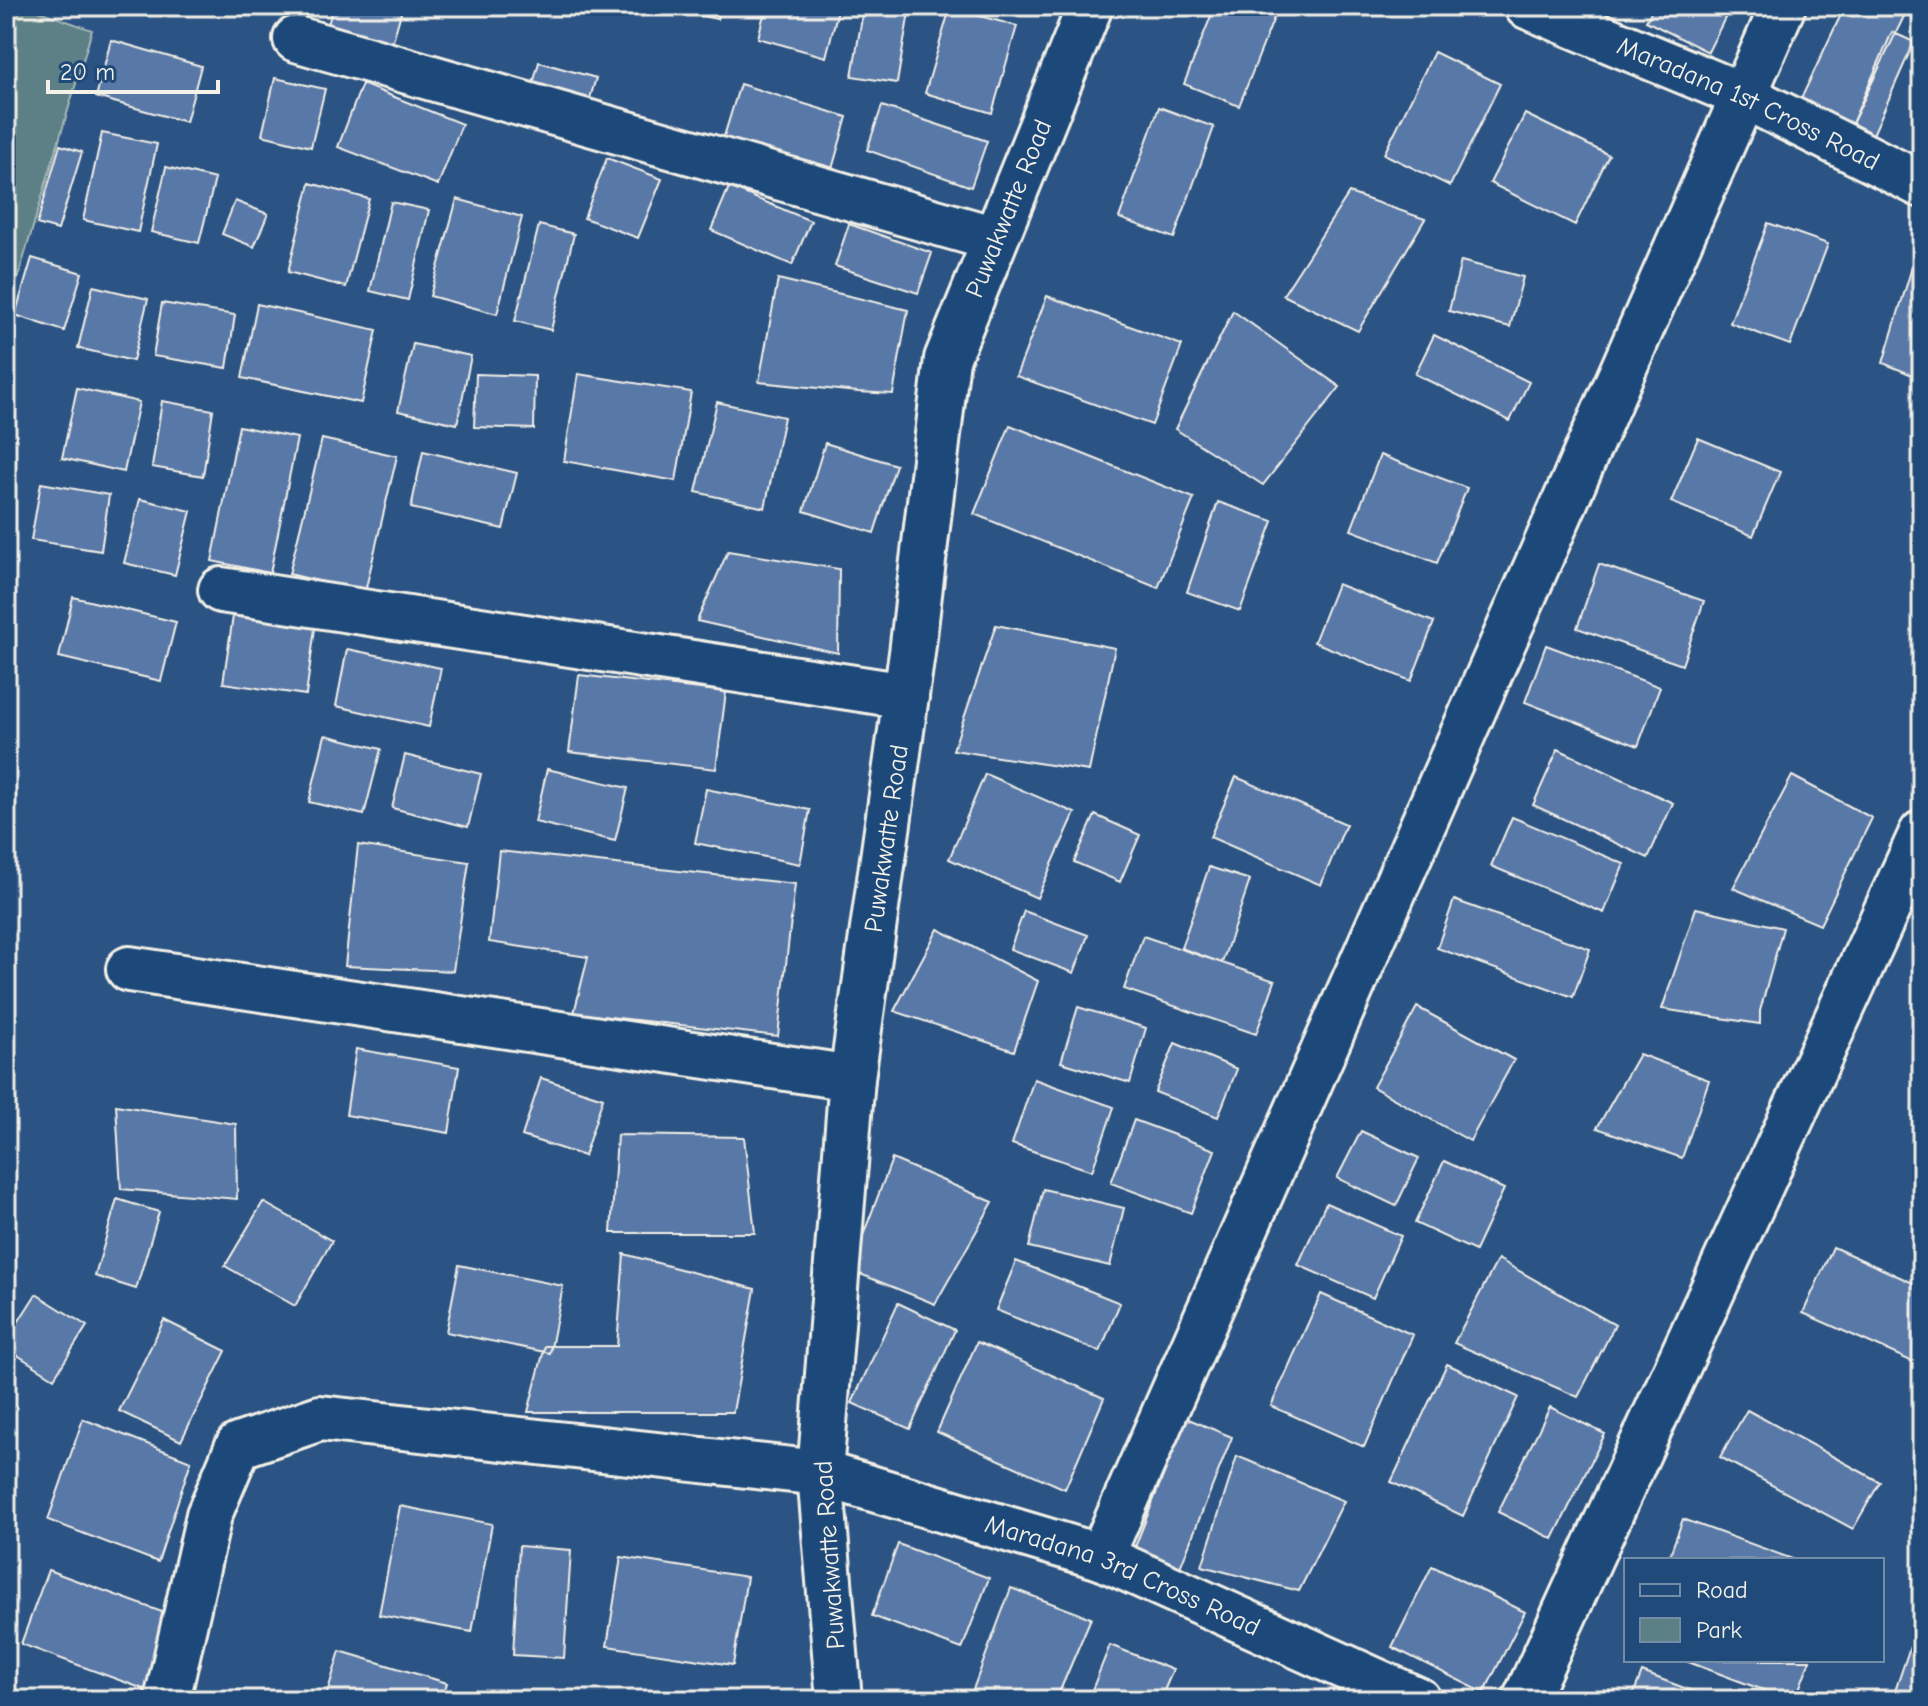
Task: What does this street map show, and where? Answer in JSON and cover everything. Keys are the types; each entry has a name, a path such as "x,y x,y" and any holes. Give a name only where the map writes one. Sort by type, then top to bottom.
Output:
{"street":[{"name":"Puwakwatte Road","path":"839,1700 820,1473 852,1078 906,696 947,359 1090,6"},
{"name":"Maradana 1st Cross Road","path":"1527,6 1744,96 1922,185"},
{"path":"1101,1557 1783,6"},
{"path":"296,39 995,239"},
{"path":"221,590 906,696"},
{"path":"1525,1700 1922,833"},
{"path":"129,969 852,1078"},
{"name":"Maradana 3rd Cross Road","path":"167,1700 209,1515 238,1446 320,1418 820,1473 1101,1557 1418,1700"}],"green space":[{"path":"6,6 25,6 92,30 6,317"}],"building":[{"path":"333,6 403,6 390,51 326,33"},
{"path":"655,6 720,6 717,19"},
{"path":"766,6 839,6 826,57 758,38"},
{"path":"864,6 910,6 897,83 852,76"},
{"path":"1215,6 1268,6 1277,10 1239,106 1184,84"},
{"path":"1654,6 1731,6 1708,52 1646,21"},
{"path":"1845,6 1909,6 1850,128 1799,103"},
{"path":"950,8 1017,26 992,113 925,93"},
{"path":"1892,32 1914,42 1872,137 1850,128"},
{"path":"111,40 201,66 186,122 96,97"},
{"path":"1434,52 1500,84 1450,186 1384,154"},
{"path":"539,62 596,78 588,105 532,88"},
{"path":"275,78 325,89 311,147 262,135"},
{"path":"362,84 462,124 438,185 338,147"},
{"path":"740,84 847,117 830,176 722,143"},
{"path":"882,106 987,141 971,187 867,150"},
{"path":"1159,107 1214,127 1174,238 1119,218"},
{"path":"1525,114 1609,155 1575,225 1490,183"},
{"path":"102,133 157,144 138,232 83,220"},
{"path":"60,145 82,152 58,230 37,224"},
{"path":"607,158 662,179 638,238 584,218"},
{"path":"166,167 215,179 199,243 151,232"},
{"path":"310,183 369,199 346,287 288,272"},
{"path":"729,187 811,221 792,265 711,230"},
{"path":"1349,193 1425,219 1358,331 1283,295"},
{"path":"457,199 522,217 497,314 430,296"},
{"path":"235,201 268,214 254,247 222,234"},
{"path":"391,202 429,210 408,300 370,291"},
{"path":"1768,223 1828,244 1790,345 1730,323"},
{"path":"849,224 932,253 918,293 835,266"},
{"path":"539,225 574,234 551,330 515,321"},
{"path":"1916,254 1922,256 1922,379 1883,363"},
{"path":"32,258 82,273 64,331 15,315"},
{"path":"1461,261 1523,277 1510,327 1449,311"},
{"path":"778,279 908,310 893,394 759,382"},
{"path":"93,286 148,299 133,361 78,348"},
{"path":"1047,296 1182,345 1152,425 1016,376"},
{"path":"162,303 235,315 227,368 153,356"},
{"path":"257,304 377,330 361,403 242,378"},
{"path":"1233,311 1340,387 1263,485 1175,429"},
{"path":"1434,335 1529,382 1510,421 1415,374"},
{"path":"413,344 471,356 457,424 398,411"},
{"path":"476,374 535,376 534,429 474,427"},
{"path":"578,374 691,392 676,481 564,461"},
{"path":"77,388 139,402 124,472 62,458"},
{"path":"162,401 213,410 203,476 152,467"},
{"path":"717,402 784,417 765,508 696,492"},
{"path":"1010,425 1194,498 1158,588 974,514"},
{"path":"239,426 297,438 270,573 212,561"},
{"path":"1698,438 1780,472 1753,536 1671,502"},
{"path":"322,439 397,456 365,592 289,574"},
{"path":"825,443 896,465 874,533 804,511"},
{"path":"423,451 517,473 503,529 411,508"},
{"path":"1380,455 1467,488 1437,563 1351,530"},
{"path":"41,483 109,495 101,551 31,540"},
{"path":"140,499 191,511 175,575 124,563"},
{"path":"1218,502 1273,521 1240,611 1187,592"},
{"path":"728,551 839,569 838,653 697,621"},
{"path":"1599,564 1704,601 1682,665 1577,628"},
{"path":"1337,584 1434,622 1411,681 1314,642"},
{"path":"73,597 176,622 161,681 59,657"},
{"path":"233,616 315,628 306,695 223,683"},
{"path":"996,625 1115,648 1089,771 953,750"},
{"path":"1546,645 1660,687 1638,746 1525,702"},
{"path":"347,649 441,668 429,727 336,706"},
{"path":"579,675 726,692 716,769 569,752"},
{"path":"325,735 381,749 364,815 309,802"},
{"path":"1558,749 1673,803 1648,858 1533,805"},
{"path":"405,755 481,774 468,827 392,808"},
{"path":"547,769 628,788 615,841 535,822"},
{"path":"985,774 1075,813 1037,898 949,859"},
{"path":"1792,776 1872,818 1820,925 1733,888"},
{"path":"1236,777 1346,824 1321,885 1210,837"},
{"path":"706,789 810,810 800,864 695,843"},
{"path":"1095,815 1140,835 1120,882 1074,862"},
{"path":"1512,817 1624,864 1604,913 1491,866"},
{"path":"358,845 469,862 453,971 345,966"},
{"path":"499,851 795,884 778,1036 574,1013 588,957 489,942"},
{"path":"1209,867 1250,880 1222,963 1181,948"},
{"path":"1454,900 1590,949 1573,997 1437,948"},
{"path":"1696,908 1783,928 1760,1011 1760,1024 1662,1009"},
{"path":"1024,911 1088,935 1074,973 1010,949"},
{"path":"938,929 1038,981 1014,1051 894,1011"},
{"path":"1143,936 1275,981 1256,1034 1124,989"},
{"path":"1078,1007 1146,1028 1130,1083 1061,1062"},
{"path":"1417,1007 1514,1060 1470,1141 1373,1087"},
{"path":"1175,1043 1237,1069 1218,1117 1155,1092"},
{"path":"356,1049 459,1067 449,1133 346,1115"},
{"path":"1639,1054 1709,1080 1682,1158 1597,1128"},
{"path":"541,1078 603,1098 584,1156 522,1136"},
{"path":"1034,1079 1114,1107 1092,1171 1012,1144"},
{"path":"116,1105 236,1124 237,1199 121,1189"},
{"path":"1134,1120 1215,1150 1191,1213 1111,1183"},
{"path":"1922,1123 1922,1145 1915,1142"},
{"path":"1361,1131 1419,1158 1396,1206 1337,1178"},
{"path":"617,1135 744,1137 755,1233 611,1233"},
{"path":"892,1159 993,1202 935,1304 850,1270"},
{"path":"1444,1161 1504,1189 1475,1251 1415,1223"},
{"path":"1043,1189 1124,1208 1110,1266 1029,1247"},
{"path":"117,1199 159,1212 136,1289 95,1276"},
{"path":"263,1202 332,1241 295,1306 225,1266"},
{"path":"1326,1203 1401,1236 1373,1298 1298,1265"},
{"path":"1833,1247 1922,1287 1922,1366 1803,1313"},
{"path":"624,1254 755,1289 733,1412 528,1412 545,1346 617,1346"},
{"path":"1498,1259 1615,1325 1578,1397 1454,1343"},
{"path":"1016,1261 1120,1303 1100,1352 996,1310"},
{"path":"459,1265 563,1286 550,1353 446,1332"},
{"path":"36,1294 87,1326 54,1378 6,1348 6,1341"},
{"path":"1321,1294 1413,1335 1364,1447 1271,1406"},
{"path":"898,1303 955,1330 910,1429 852,1403"},
{"path":"164,1320 226,1351 181,1441 119,1411"},
{"path":"977,1342 1104,1398 1065,1489 937,1432"},
{"path":"1447,1364 1518,1397 1463,1516 1391,1482"},
{"path":"1550,1407 1605,1434 1553,1539 1498,1512"},
{"path":"1747,1410 1880,1482 1853,1529 1720,1457"},
{"path":"1186,1418 1232,1437 1177,1575 1131,1557"},
{"path":"83,1419 191,1461 158,1562 48,1520"},
{"path":"1237,1456 1344,1501 1299,1591 1202,1566"},
{"path":"400,1506 492,1524 472,1632 379,1615"},
{"path":"1683,1519 1790,1558 1669,1558"},
{"path":"898,1544 989,1578 962,1649 872,1616"},
{"path":"519,1546 571,1550 564,1658 513,1655"},
{"path":"621,1557 747,1577 733,1665 607,1646"},
{"path":"1432,1566 1525,1612 1484,1693 1392,1647"},
{"path":"48,1570 173,1616 146,1690 21,1644"},
{"path":"1011,1588 1091,1618 1056,1700 969,1700"},
{"path":"1110,1645 1173,1670 1160,1700 1088,1700"},
{"path":"1910,1647 1922,1651 1922,1700 1892,1700"},
{"path":"340,1651 447,1683 442,1700 325,1700"},
{"path":"1688,1662 1809,1662 1795,1700"},
{"path":"1642,1672 1716,1700 1631,1700"},
{"path":"6,1677 15,1681 8,1700 6,1700"},
{"path":"1194,1693 1214,1700 1191,1700"}]}
